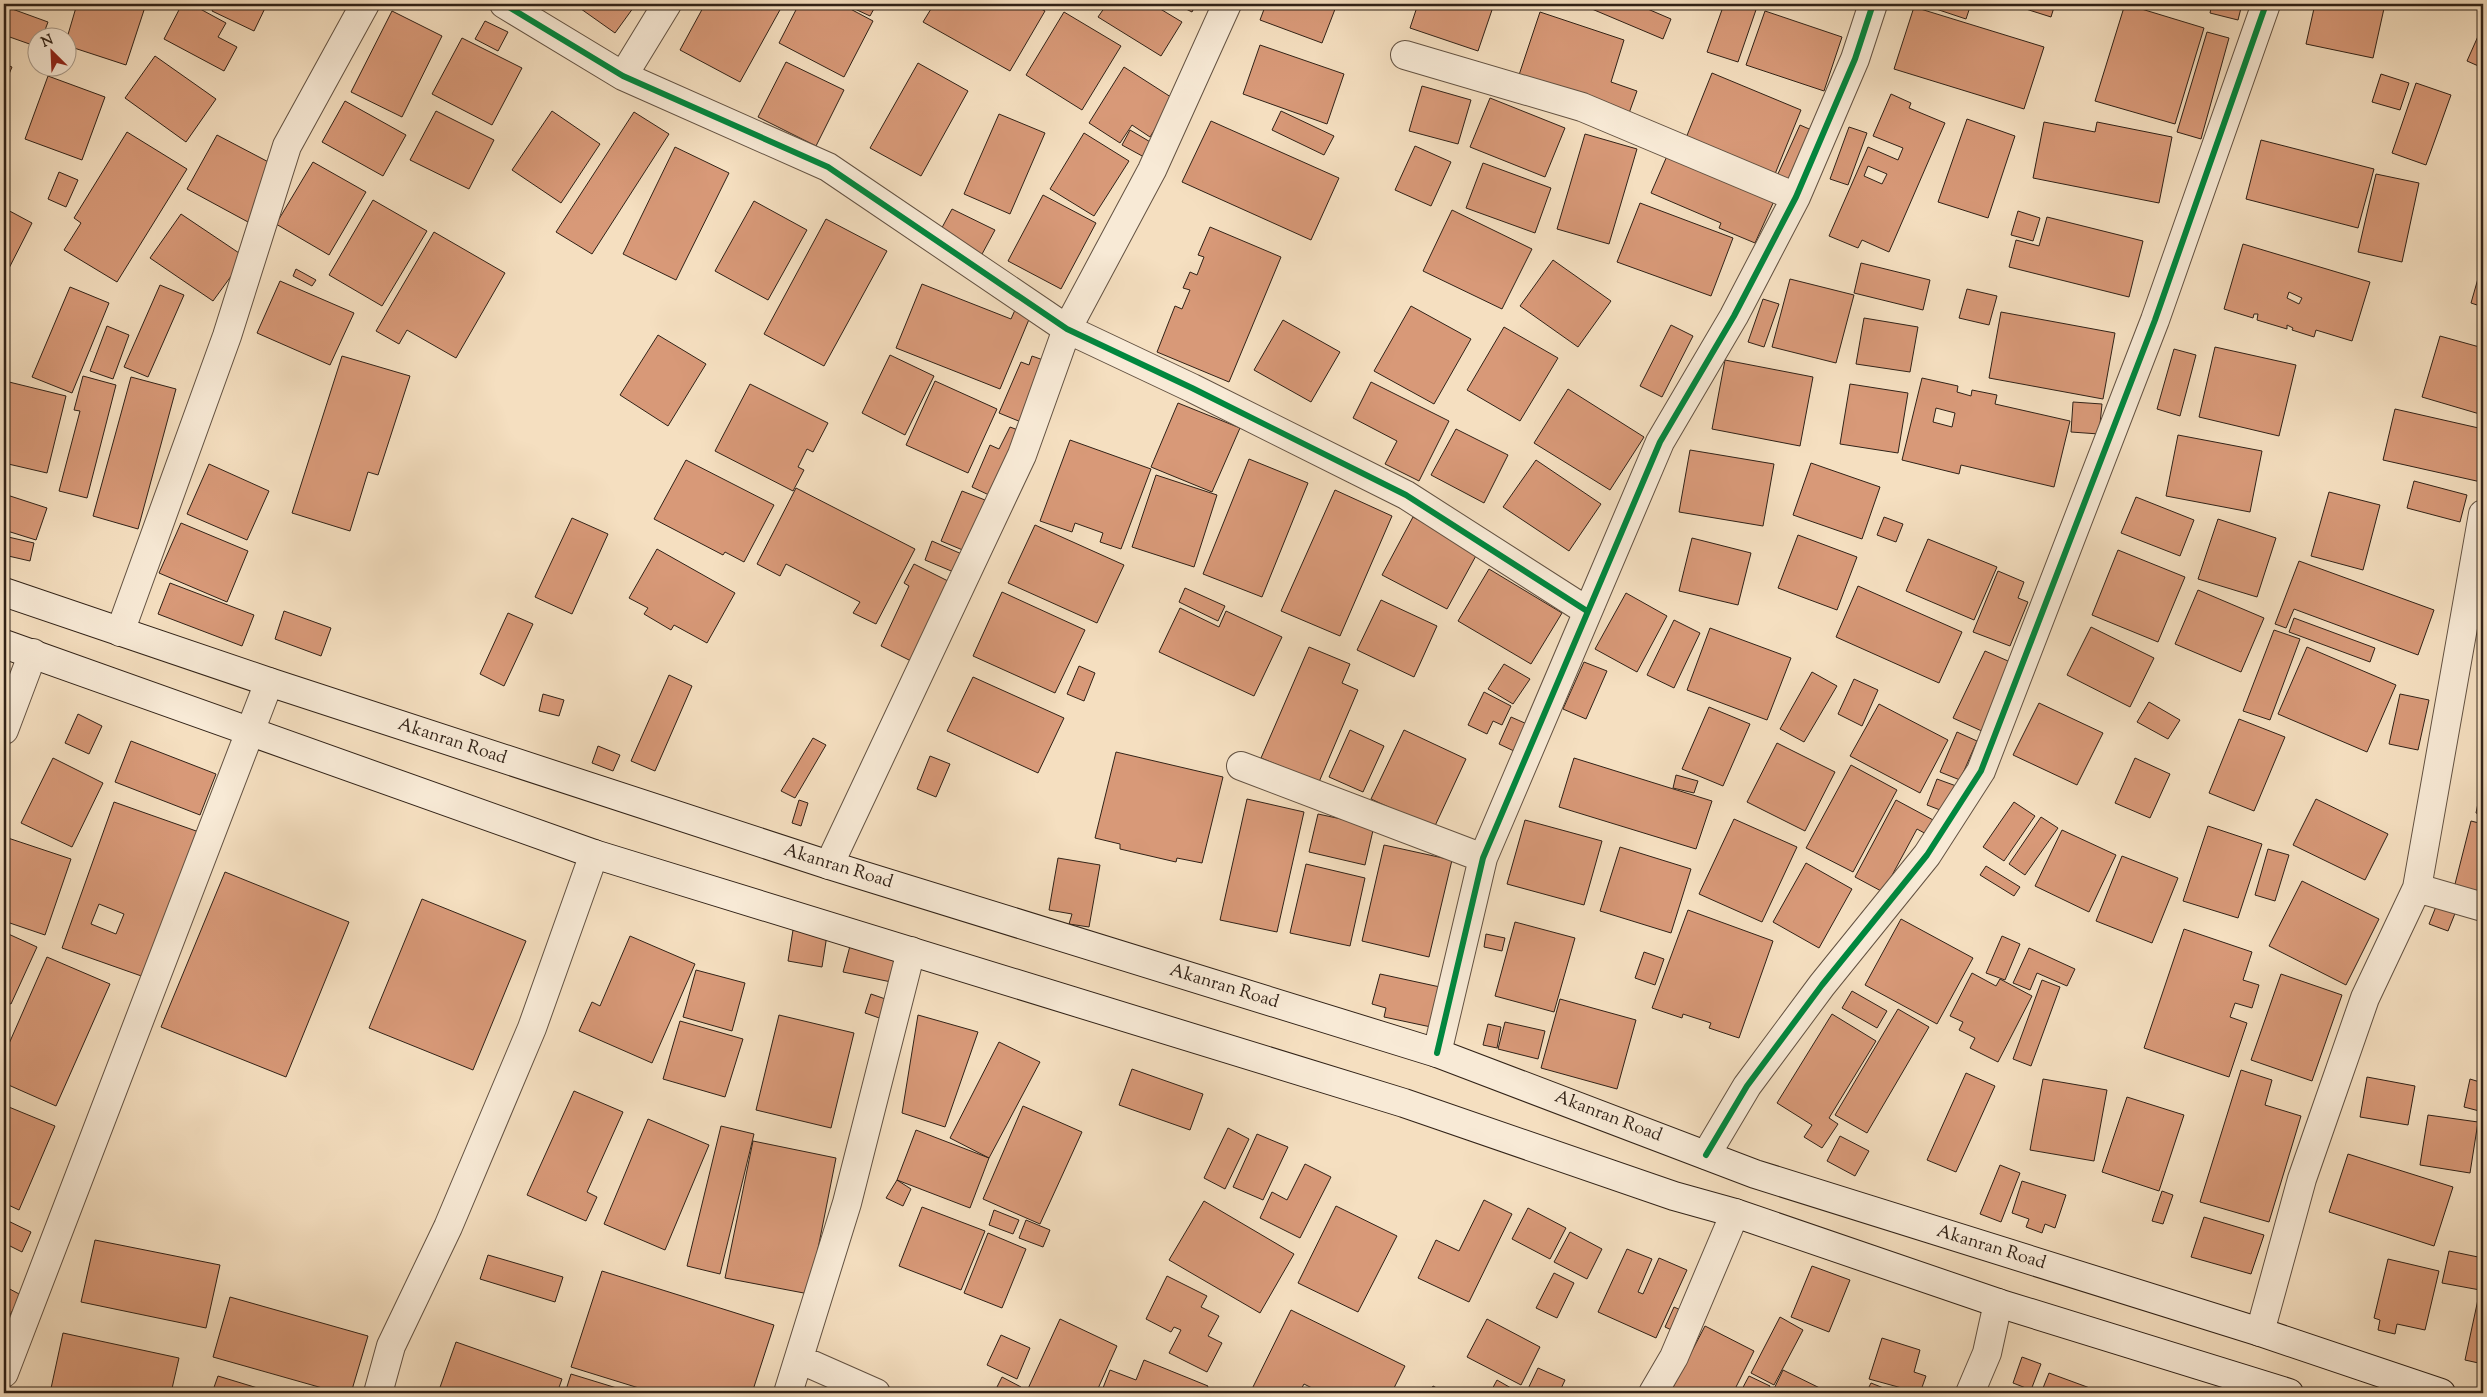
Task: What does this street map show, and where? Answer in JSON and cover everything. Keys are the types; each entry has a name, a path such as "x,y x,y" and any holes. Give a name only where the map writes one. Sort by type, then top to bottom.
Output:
{"street":[{"path":"120,632 227,336 287,146 365,4"},
{"path":"504,4 622,76 828,167 1067,329 1192,388 1406,495 1587,611"},
{"path":"622,76 667,4"},
{"path":"830,865 1022,454 1067,329 1152,170 1227,4"},
{"path":"1436,1053 1483,858 1660,442 1734,316 1796,197 1855,59 1873,4"},
{"path":"1706,1154 1747,1086 1822,985 1927,855 1981,771 2155,320 2266,4"},
{"path":"1405,55 1582,108 1796,197"},
{"path":"2260,1332 2302,1179 2362,1007 2417,888 2483,514"},
{"name":"Akanran Road","path":"4,592 269,682 830,865 1436,1053 1706,1154 1754,1174 2260,1332 2441,1393"},
{"path":"4,644 594,854 1404,1103 1674,1196 1735,1213 1998,1302 2289,1393"},
{"path":"4,730 33,653"},
{"path":"4,1373 269,682"},
{"path":"1241,766 1483,858"},
{"path":"378,1393 391,1346 448,1227 532,1028 594,854"},
{"path":"2417,888 2483,907"},
{"path":"788,1393 847,1203 911,951"},
{"path":"1654,1393 1674,1358 1735,1213"},
{"path":"1970,1393 1987,1353 1998,1302"},
{"path":"798,1359 876,1393"}],"building":[{"path":"77,4 146,4 126,65 78,49 78,28 70,28"},
{"path":"182,4 191,4 226,23 218,37 237,47 224,71 164,39"},
{"path":"215,4 267,4 254,31 212,11"},
{"path":"574,4 636,4 615,33"},
{"path":"705,4 773,4 781,8 740,82 680,50"},
{"path":"799,4 841,4 873,21 844,77 779,43"},
{"path":"844,4 872,4 876,5 870,16"},
{"path":"934,4 1032,4 1045,11 1010,71 923,22"},
{"path":"1107,4 1152,4 1182,22 1161,56 1098,17"},
{"path":"1176,4 1196,4 1192,12"},
{"path":"1266,4 1337,4 1322,43 1260,20"},
{"path":"1418,4 1494,4 1478,51 1410,28"},
{"path":"1580,4 1636,4 1671,19 1663,39"},
{"path":"1724,4 1758,4 1738,62 1707,52"},
{"path":"1921,4 1971,4 1966,19"},
{"path":"2010,4 2055,4 2051,17"},
{"path":"2125,4 2204,28 2175,124 2095,101"},
{"path":"2212,4 2242,4 2238,20 2210,13"},
{"path":"2315,4 2385,4 2373,58 2306,44"},
{"path":"4,6 48,22 46,28 28,28 28,43 4,35"},
{"path":"1914,7 2044,47 2024,109 1894,69"},
{"path":"392,11 442,36 402,117 351,92"},
{"path":"1765,11 1842,37 1824,91 1746,65"},
{"path":"1064,12 1121,46 1082,110 1026,75"},
{"path":"1540,12 1624,40 1611,82 1637,91 1628,116 1517,81"},
{"path":"485,21 508,32 498,51 475,39"},
{"path":"2483,25 2483,68 2467,61"},
{"path":"2207,32 2229,38 2201,139 2177,132"},
{"path":"462,38 522,68 492,125 432,94"},
{"path":"1260,45 1344,74 1327,124 1243,94"},
{"path":"155,56 216,99 186,142 125,98"},
{"path":"786,62 844,90 816,146 758,117"},
{"path":"918,63 968,91 921,176 870,148"},
{"path":"4,64 12,67 4,86"},
{"path":"1124,67 1174,99 1150,137 1132,125 1120,143 1089,123"},
{"path":"1712,73 1801,110 1775,174 1686,138"},
{"path":"2381,74 2409,83 2400,110 2372,102"},
{"path":"47,78 53,78 105,97 82,160 25,139"},
{"path":"2416,83 2451,95 2426,165 2392,153"},
{"path":"1422,86 1471,100 1458,144 1409,131"},
{"path":"1891,94 1911,103 1909,108 1945,123 1889,252 1862,240 1858,248 1829,236 1868,147 1898,160 1903,148 1873,136","holes":["1868,166 1887,174 1882,184 1864,176"]},
{"path":"1490,98 1565,128 1545,177 1470,147"},
{"path":"345,101 406,135 383,176 322,142"},
{"path":"436,111 494,140 469,189 410,160"},
{"path":"552,111 600,144 561,203 512,170"},
{"path":"1281,111 1334,136 1324,155 1272,130"},
{"path":"634,112 669,134 592,254 556,232"},
{"path":"999,114 1045,133 1010,214 964,194"},
{"path":"1967,119 2015,136 1988,218 1938,202"},
{"path":"1211,121 1339,178 1311,240 1182,182"},
{"path":"2044,122 2095,132 2097,122 2172,137 2159,203 2033,178"},
{"path":"1800,125 1816,132 1792,183 1777,176"},
{"path":"1849,127 1867,133 1848,185 1830,179"},
{"path":"1130,130 1152,143 1144,157 1122,145"},
{"path":"127,132 187,169 117,282 64,250 81,223 74,218"},
{"path":"1084,133 1129,161 1094,216 1050,189"},
{"path":"1585,134 1637,149 1609,244 1557,229"},
{"path":"217,135 278,167 248,222 187,189"},
{"path":"2261,140 2374,169 2358,228 2246,199"},
{"path":"1415,146 1451,162 1431,206 1395,190"},
{"path":"675,147 729,173 676,280 623,254"},
{"path":"1667,156 1774,201 1755,243 1719,228 1721,223 1651,193"},
{"path":"313,162 366,192 329,255 276,224"},
{"path":"1483,163 1551,188 1535,233 1466,208"},
{"path":"59,172 78,180 66,207 48,199"},
{"path":"2376,174 2419,183 2402,262 2358,252"},
{"path":"1043,195 1096,223 1061,289 1008,261"},
{"path":"373,200 427,231 382,306 329,275"},
{"path":"754,201 807,230 768,300 715,271"},
{"path":"1640,203 1733,238 1711,296 1617,262"},
{"path":"4,208 32,223 4,278"},
{"path":"952,209 995,230 981,256 938,235"},
{"path":"1452,210 1532,249 1502,309 1423,271"},
{"path":"2018,211 2040,218 2033,241 2011,235"},
{"path":"181,214 245,257 213,301 150,258"},
{"path":"2047,217 2143,241 2129,297 2009,267 2016,240 2039,246"},
{"path":"826,219 887,251 824,366 764,334"},
{"path":"1210,227 1281,257 1229,382 1157,352 1175,306 1182,309 1190,290 1183,288 1190,272 1197,275 1204,257 1198,255"},
{"path":"434,232 505,273 456,358 407,330 399,344 376,331"},
{"path":"2243,244 2370,282 2352,341 2316,330 2314,337 2292,330 2293,328 2287,325 2287,329 2257,320 2258,314 2254,314 2253,318 2224,309","holes":["2289,292 2302,298 2299,304 2287,298"]},
{"path":"1553,260 1611,301 1578,347 1520,306"},
{"path":"2483,261 2483,307 2471,303"},
{"path":"1861,263 1930,280 1923,310 1854,293"},
{"path":"296,269 316,280 312,286 293,276"},
{"path":"1790,279 1854,295 1836,363 1772,347"},
{"path":"280,281 354,313 330,365 257,333"},
{"path":"922,284 1011,319 1015,310 1030,317 1000,389 896,348"},
{"path":"160,285 184,295 148,377 124,367"},
{"path":"70,287 109,303 72,393 32,377"},
{"path":"1967,289 1997,296 1989,325 1959,318"},
{"path":"1763,299 1779,304 1764,347 1748,342"},
{"path":"1411,306 1471,339 1434,404 1374,371"},
{"path":"2001,312 2115,333 2103,399 1989,378"},
{"path":"1864,318 1918,327 1910,372 1856,364"},
{"path":"1283,320 1340,352 1311,402 1254,370"},
{"path":"1671,325 1693,336 1662,397 1640,386"},
{"path":"107,326 129,335 113,379 90,371"},
{"path":"1504,327 1558,358 1520,421 1467,390"},
{"path":"658,335 706,364 668,426 620,395"},
{"path":"2440,336 2483,348 2483,415 2422,397"},
{"path":"2215,347 2296,365 2279,436 2199,417"},
{"path":"2174,349 2196,355 2180,416 2157,409"},
{"path":"890,355 934,376 905,435 862,413"},
{"path":"342,356 410,376 378,475 368,472 350,531 292,513"},
{"path":"1032,356 1046,361 1021,422 999,413 1021,362 1029,365"},
{"path":"1725,360 1813,377 1800,446 1712,429"},
{"path":"83,376 116,385 87,498 59,491 80,411 74,410"},
{"path":"131,377 176,389 138,529 93,516"},
{"path":"1922,378 1958,386 1957,392 1971,396 1972,390 1997,395 1995,404 2070,421 2054,487 1961,465 1959,474 1902,460","holes":["1936,408 1955,413 1952,427 1933,422"]},
{"path":"5,381 66,396 47,473 4,463"},
{"path":"935,381 997,409 968,473 906,445"},
{"path":"1371,382 1449,421 1419,481 1385,464 1397,441 1353,418"},
{"path":"750,384 828,423 813,452 807,449 798,467 804,470 793,491 715,451"},
{"path":"1850,384 1908,393 1898,453 1840,444"},
{"path":"1568,389 1644,437 1610,490 1534,443"},
{"path":"2073,402 2102,404 2099,434 2071,432"},
{"path":"1178,403 1240,428 1212,492 1151,467"},
{"path":"2395,409 2483,429 2483,472 2481,482 2383,460"},
{"path":"1010,427 1018,430 989,495 972,487 990,445 999,449"},
{"path":"1456,429 1508,455 1484,503 1431,475"},
{"path":"2178,435 2262,451 2250,512 2166,496"},
{"path":"1070,440 1151,469 1121,549 1100,542 1103,533 1075,523 1072,532 1040,521"},
{"path":"1690,450 1774,464 1763,526 1679,512"},
{"path":"1249,459 1308,483 1262,597 1203,574"},
{"path":"686,460 774,505 744,562 725,552 723,555 654,519"},
{"path":"1536,460 1601,504 1569,551 1503,507"},
{"path":"1811,463 1880,487 1862,539 1793,515"},
{"path":"209,464 269,491 247,540 187,514"},
{"path":"1156,475 1217,495 1194,567 1132,547"},
{"path":"2414,481 2467,495 2460,522 2407,508"},
{"path":"796,488 915,549 876,624 853,613 860,602 786,564 780,576 757,564"},
{"path":"1335,490 1392,516 1340,636 1281,611"},
{"path":"962,491 985,500 965,551 941,541"},
{"path":"2329,492 2380,505 2363,570 2311,556"},
{"path":"4,494 47,508 36,540 4,530"},
{"path":"2136,497 2194,520 2180,556 2121,533"},
{"path":"1413,517 1478,552 1447,609 1382,575"},
{"path":"1884,517 1903,524 1896,542 1877,535"},
{"path":"572,518 608,534 572,614 535,597"},
{"path":"2218,519 2276,538 2257,597 2198,579"},
{"path":"181,523 248,551 227,602 159,573"},
{"path":"1035,525 1124,565 1097,623 1008,583"},
{"path":"1798,535 1857,557 1837,610 1778,588"},
{"path":"4,536 34,543 30,561 4,555"},
{"path":"1692,538 1751,553 1738,605 1679,591"},
{"path":"1928,539 1997,567 1974,620 1906,591"},
{"path":"932,541 964,555 956,573 925,560"},
{"path":"657,549 735,593 707,643 674,625 671,630 644,614 648,608 629,598"},
{"path":"2118,550 2185,577 2158,642 2092,615"},
{"path":"2299,561 2434,610 2418,655 2294,609 2286,628 2275,624"},
{"path":"914,564 950,582 911,661 881,646 909,586 904,583"},
{"path":"1489,569 1562,613 1531,664 1458,621"},
{"path":"1998,571 2024,582 2018,598 2028,602 2010,646 1973,632"},
{"path":"170,583 254,615 242,646 158,614"},
{"path":"1858,586 1962,632 1939,683 1836,637"},
{"path":"1185,588 1225,606 1218,621 1179,602"},
{"path":"2198,590 2264,618 2241,672 2175,644"},
{"path":"1002,592 1085,630 1055,693 973,656"},
{"path":"1626,593 1667,616 1637,672 1595,649"},
{"path":"1381,600 1437,626 1414,677 1357,650"},
{"path":"1180,608 1219,627 1226,611 1282,637 1254,696 1159,652"},
{"path":"284,611 331,628 321,656 275,639"},
{"path":"508,613 533,624 504,686 480,674"},
{"path":"2294,618 2375,648 2370,662 2289,632"},
{"path":"1674,620 1700,633 1674,688 1647,675"},
{"path":"2091,627 2154,658 2130,707 2067,675"},
{"path":"1710,628 1791,658 1767,720 1687,690"},
{"path":"2274,630 2300,639 2270,720 2243,711"},
{"path":"1309,647 1350,664 1342,683 1358,690 1319,782 1261,758"},
{"path":"2307,647 2396,685 2367,752 2278,714"},
{"path":"1985,651 2015,664 1984,732 1953,718"},
{"path":"1584,662 1607,671 1586,719 1563,709"},
{"path":"1504,664 1530,679 1513,704 1488,689"},
{"path":"1079,666 1095,673 1084,701 1067,694"},
{"path":"1812,672 1837,686 1804,742 1780,729"},
{"path":"669,675 692,686 655,771 631,761"},
{"path":"973,677 1064,718 1038,773 947,731"},
{"path":"1854,679 1878,690 1862,726 1838,714"},
{"path":"1484,692 1511,706 1502,725 1493,721 1487,734 1468,725"},
{"path":"543,694 564,700 559,716 539,711"},
{"path":"2400,694 2429,700 2418,750 2389,744"},
{"path":"2149,702 2180,720 2168,739 2137,722"},
{"path":"2039,703 2103,733 2077,785 2013,755"},
{"path":"1879,704 1948,740 1920,793 1850,756"},
{"path":"1709,707 1750,724 1723,786 1682,769"},
{"path":"78,714 102,726 89,754 65,743"},
{"path":"1511,717 1527,724 1514,751 1499,744"},
{"path":"2239,719 2285,737 2254,811 2209,793"},
{"path":"1350,730 1384,746 1363,792 1329,777"},
{"path":"1404,730 1466,759 1434,828 1371,799"},
{"path":"1957,732 1977,741 1960,780 1940,772"},
{"path":"813,738 826,745 795,798 781,791"},
{"path":"131,741 216,774 200,815 115,782"},
{"path":"1777,743 1835,772 1805,831 1747,802"},
{"path":"598,746 620,755 613,771 592,763"},
{"path":"1116,752 1223,777 1202,863 1177,858 1176,862 1120,849 1120,844 1095,838"},
{"path":"930,756 950,764 936,797 917,789"},
{"path":"53,758 103,783 72,847 21,823"},
{"path":"1574,758 1712,801 1696,849 1559,807"},
{"path":"2135,758 2170,774 2150,818 2115,803"},
{"path":"1851,765 1897,790 1853,872 1806,848"},
{"path":"1676,775 1698,781 1694,793 1673,788"},
{"path":"1937,779 1959,787 1948,813 1927,805"},
{"path":"2483,779 2483,815 2476,813"},
{"path":"1247,799 1304,812 1277,932 1220,920"},
{"path":"2316,799 2388,834 2365,880 2293,845"},
{"path":"799,800 808,803 801,826 792,823"},
{"path":"1896,800 1935,821 1928,835 1917,829 1883,892 1855,877"},
{"path":"114,802 199,832 147,978 62,948","holes":["99,904 124,914 116,934 91,924"]},
{"path":"2014,802 2035,816 2004,861 1983,847"},
{"path":"1318,814 1374,826 1365,865 1309,852"},
{"path":"2041,817 2058,828 2025,875 2009,864"},
{"path":"1734,819 1797,847 1762,922 1699,894"},
{"path":"1525,820 1602,841 1584,905 1507,884"},
{"path":"2471,821 2483,824 2483,900 2453,892"},
{"path":"2208,826 2262,844 2238,918 2183,901"},
{"path":"2062,830 2116,855 2089,912 2035,886"},
{"path":"5,837 71,859 45,935 4,921"},
{"path":"1384,845 1452,860 1429,957 1362,941"},
{"path":"1620,847 1691,869 1671,933 1600,911"},
{"path":"2268,849 2289,855 2275,901 2255,895"},
{"path":"2122,856 2178,878 2152,943 2096,921"},
{"path":"1058,858 1100,865 1089,927 1069,924 1072,914 1049,910"},
{"path":"1806,863 1852,889 1819,948 1773,922"},
{"path":"1306,864 1365,878 1350,946 1290,933"},
{"path":"1986,866 2020,887 2014,896 1980,875"},
{"path":"225,872 349,922 286,1077 161,1027"},
{"path":"2302,881 2379,919 2346,985 2269,946"},
{"path":"422,899 526,941 473,1070 369,1028"},
{"path":"2437,904 2456,911 2448,931 2429,924"},
{"path":"1688,910 1773,941 1739,1038 1709,1028 1711,1023 1683,1014 1682,1018 1652,1008"},
{"path":"1901,919 1973,958 1937,1024 1865,985"},
{"path":"1515,922 1575,938 1554,1012 1495,996"},
{"path":"2184,929 2252,952 2243,980 2259,985 2252,1008 2235,1003 2230,1017 2247,1023 2229,1077 2144,1048"},
{"path":"793,930 827,935 822,967 788,961"},
{"path":"4,932 37,947 11,1004 4,1001"},
{"path":"1486,934 1505,938 1502,951 1484,947"},
{"path":"630,936 695,964 652,1063 579,1031 592,1002 600,1006"},
{"path":"2002,936 2020,944 2005,980 1986,973"},
{"path":"850,946 902,957 896,983 843,972"},
{"path":"2029,948 2075,969 2067,986 2037,973 2030,990 2013,983"},
{"path":"1644,952 1664,959 1655,985 1635,978"},
{"path":"47,957 110,984 56,1106 4,1083 4,1055"},
{"path":"696,970 745,983 732,1031 683,1017"},
{"path":"1972,973 1996,986 2000,979 2032,996 1998,1062 1970,1048 1975,1038 1959,1030 1963,1022 1950,1016"},
{"path":"1380,974 1440,987 1431,1027 1384,1017 1386,1008 1372,1004"},
{"path":"2281,974 2342,995 2312,1081 2251,1060"},
{"path":"2042,980 2060,987 2031,1066 2013,1059"},
{"path":"1852,991 1887,1011 1877,1028 1842,1008"},
{"path":"871,994 894,1002 888,1021 865,1013"},
{"path":"1560,999 1636,1020 1617,1089 1541,1068"},
{"path":"1898,1009 1929,1027 1867,1133 1835,1115"},
{"path":"1832,1014 1876,1041 1829,1118 1838,1124 1822,1148 1804,1137 1812,1125 1777,1103"},
{"path":"779,1015 854,1033 831,1128 756,1110"},
{"path":"918,1015 978,1032 945,1127 902,1113"},
{"path":"680,1021 743,1039 725,1097 663,1079"},
{"path":"1505,1022 1545,1031 1538,1059 1498,1049"},
{"path":"1488,1024 1501,1027 1497,1048 1483,1045"},
{"path":"999,1042 1040,1062 989,1158 950,1138"},
{"path":"1132,1069 1203,1094 1190,1130 1119,1105"},
{"path":"2241,1070 2272,1080 2265,1105 2301,1116 2269,1222 2200,1202"},
{"path":"1966,1073 1995,1086 1956,1172 1927,1160"},
{"path":"2367,1077 2415,1086 2408,1125 2360,1117"},
{"path":"2043,1079 2107,1090 2094,1161 2030,1150"},
{"path":"2470,1079 2483,1083 2483,1112 2464,1107"},
{"path":"574,1091 623,1112 587,1192 597,1197 586,1221 527,1195"},
{"path":"2127,1097 2184,1115 2159,1191 2102,1172"},
{"path":"4,1105 55,1126 19,1210 4,1203"},
{"path":"1023,1106 1082,1132 1040,1224 983,1199"},
{"path":"2428,1115 2478,1122 2470,1173 2420,1165"},
{"path":"648,1119 709,1145 665,1250 604,1224"},
{"path":"721,1126 754,1134 720,1274 687,1266"},
{"path":"1228,1128 1249,1139 1225,1189 1204,1178"},
{"path":"916,1130 989,1158 970,1208 897,1180"},
{"path":"1257,1134 1288,1147 1263,1200 1233,1187"},
{"path":"1840,1136 1869,1151 1855,1176 1827,1161"},
{"path":"753,1141 836,1158 809,1294 725,1278"},
{"path":"2348,1154 2453,1187 2434,1246 2329,1212"},
{"path":"1305,1164 1331,1177 1300,1238 1260,1218 1272,1192 1287,1200"},
{"path":"2000,1165 2020,1173 2001,1222 1980,1214"},
{"path":"897,1180 911,1189 903,1206 886,1198"},
{"path":"2022,1181 2066,1195 2055,1228 2045,1224 2042,1233 2026,1227 2029,1219 2012,1213"},
{"path":"2162,1191 2173,1195 2163,1224 2152,1221"},
{"path":"1484,1200 1512,1214 1469,1302 1418,1278 1436,1240 1459,1251"},
{"path":"1204,1201 1294,1254 1260,1313 1169,1260"},
{"path":"1336,1206 1397,1236 1358,1312 1298,1283"},
{"path":"922,1207 985,1231 961,1290 899,1266"},
{"path":"1528,1208 1566,1228 1550,1259 1512,1239"},
{"path":"994,1210 1019,1220 1013,1234 989,1225"},
{"path":"2204,1217 2264,1235 2251,1274 2191,1257"},
{"path":"4,1219 31,1232 22,1252 4,1243"},
{"path":"1026,1220 1050,1230 1043,1247 1019,1238"},
{"path":"1570,1232 1602,1249 1587,1279 1554,1262"},
{"path":"988,1233 1026,1249 1002,1308 964,1293"},
{"path":"95,1240 220,1265 206,1328 81,1302"},
{"path":"1627,1249 1652,1259 1638,1292 1643,1294 1659,1258 1687,1270 1656,1338 1598,1312"},
{"path":"2449,1251 2483,1258 2483,1364 2465,1360 2480,1290 2442,1283"},
{"path":"488,1255 563,1277 555,1302 480,1279"},
{"path":"2388,1259 2439,1271 2425,1330 2397,1324 2395,1334 2378,1330 2380,1320 2374,1318"},
{"path":"1812,1266 1850,1280 1829,1332 1791,1317"},
{"path":"602,1271 774,1325 752,1393 655,1393 571,1367"},
{"path":"1554,1273 1574,1283 1557,1318 1536,1308"},
{"path":"1167,1276 1207,1296 1201,1307 1219,1316 1208,1336 1222,1343 1207,1372 1169,1353 1181,1330 1174,1327 1171,1332 1146,1319"},
{"path":"4,1286 21,1295 4,1326"},
{"path":"230,1297 368,1336 351,1393 340,1393 213,1357"},
{"path":"1674,1307 1687,1313 1678,1333 1665,1327"},
{"path":"1291,1310 1405,1366 1393,1390 1400,1393 1322,1393 1304,1384 1299,1393 1250,1393"},
{"path":"1780,1317 1803,1330 1774,1385 1751,1373"},
{"path":"1060,1319 1117,1346 1096,1393 1026,1393"},
{"path":"1487,1319 1540,1347 1521,1385 1467,1357"},
{"path":"1705,1326 1754,1351 1733,1393 1670,1393"},
{"path":"63,1333 179,1358 171,1393 50,1393"},
{"path":"1001,1335 1030,1348 1017,1379 987,1365"},
{"path":"1882,1338 1920,1350 1914,1372 1926,1376 1920,1393 1869,1379"},
{"path":"456,1342 562,1379 557,1393 438,1393"},
{"path":"2022,1357 2041,1364 2031,1390 2013,1383"},
{"path":"1144,1360 1208,1386 1205,1393 1101,1393 1110,1370 1136,1380"},
{"path":"1538,1368 1565,1380 1559,1393 1526,1393"},
{"path":"1783,1370 1830,1393 1772,1393"},
{"path":"2049,1373 2098,1391 2097,1393 2041,1393"},
{"path":"571,1374 633,1393 565,1393"},
{"path":"218,1376 274,1393 212,1393"},
{"path":"1749,1376 1770,1386 1766,1393 1740,1393"},
{"path":"1002,1377 1021,1387 1017,1393 994,1393"},
{"path":"1497,1380 1518,1392 1490,1393"},
{"path":"1871,1383 1896,1393 1866,1393"},
{"path":"1433,1386 1446,1393 1429,1393"}],"cycle path":[{"path":"504,4 623,76 828,167 1067,329 1192,388 1406,495 1587,611"},
{"path":"1437,1053 1483,858 1660,442 1734,316 1796,197 1855,59 1873,4"},
{"path":"1706,1155 1747,1086 1822,985 1927,855 1981,771 2155,320 2266,4"}]}
